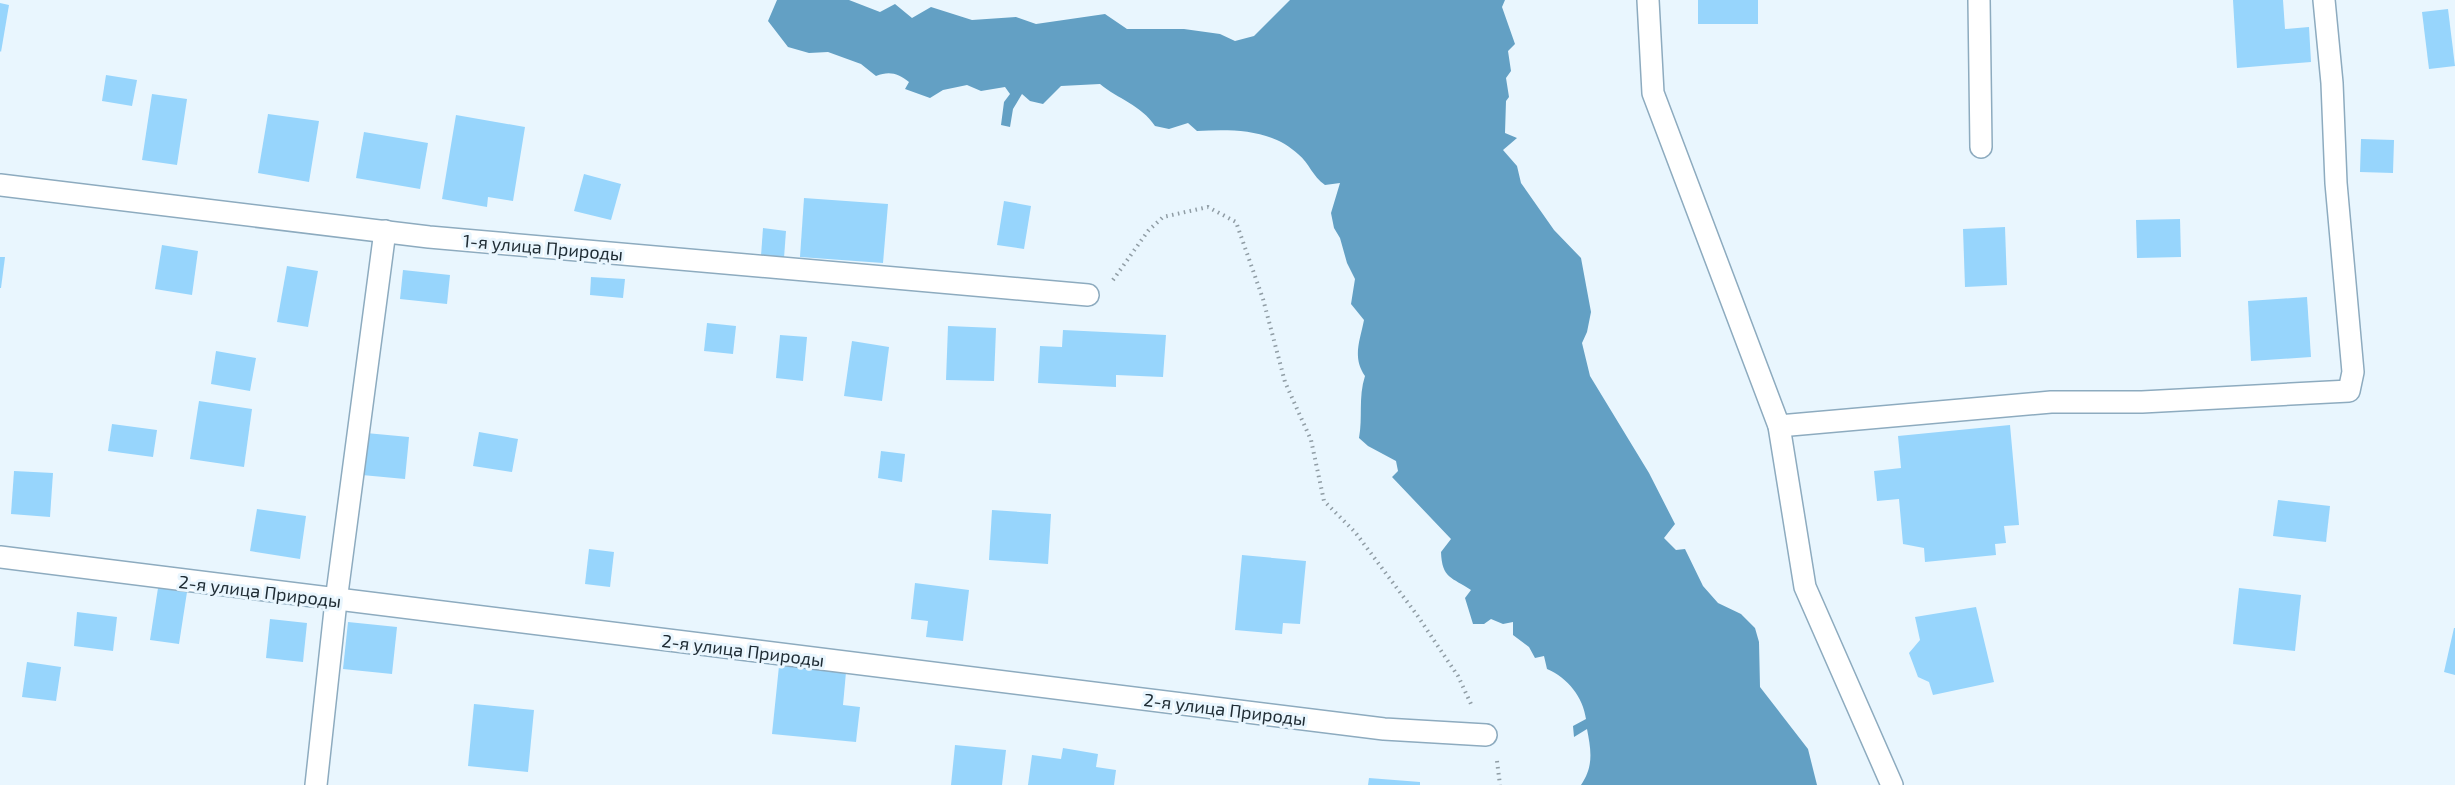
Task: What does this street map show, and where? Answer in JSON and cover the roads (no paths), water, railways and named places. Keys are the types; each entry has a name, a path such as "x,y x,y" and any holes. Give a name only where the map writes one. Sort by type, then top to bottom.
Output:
{"lane":[{"path":"1648,0 1653,93 1779,426 1804,587 1892,785"},
{"path":"1979,0 1981,147"},
{"path":"1779,426 2051,402 2142,402 2349,391 2353,372 2336,183 2332,84 2324,0"},
{"name":"1-я улица Природы","path":"0,185 385,231 1088,295"},
{"path":"316,785 336,601 385,231"},
{"name":"2-я улица Природы","path":"0,557 336,601 1384,729 1486,735"}],"water":[{"path":"777,0 849,0 880,12 895,4 912,18 931,7 972,20 1016,17 1036,24 1105,14 1127,29 1184,29 1220,34 1235,41 1254,36 1290,0 1505,0 1502,7 1515,44 1508,51 1511,71 1506,78 1509,97 1506,101 1505,133 1517,138 1503,150 1517,166 1521,183 1554,230 1581,258 1591,312 1582,343 1590,376 1649,473 1675,524 1664,538 1676,550 1685,549 1703,586 1718,603 1741,614 1755,628 1759,642 1760,687 1808,749 1817,785 1581,785 1590,764 1590,751 1587,729 1574,737 1573,726 1586,719 1578,696 1568,683 1547,669 1544,656 1535,658 1529,647 1513,635 1513,622 1503,624 1491,619 1484,624 1473,624 1465,598 1471,590 1449,576 1443,568 1441,552 1451,539 1392,477 1398,471 1396,461 1368,446 1359,438 1365,376 1359,362 1358,349 1364,320 1351,304 1355,279 1334,228 1331,213 1340,183 1325,185 1298,154 1264,135 1224,130 1197,131 1188,123 1169,129 1155,126 1136,107 1100,84 1061,86 1043,104 1030,101 1022,94 1013,109 1010,127 1001,125 1004,102 1010,94 1005,87 981,91 967,85 943,90 930,98 905,89 909,82 897,75 889,73 876,76 861,64 828,52 809,53 788,47 768,21"}]}
